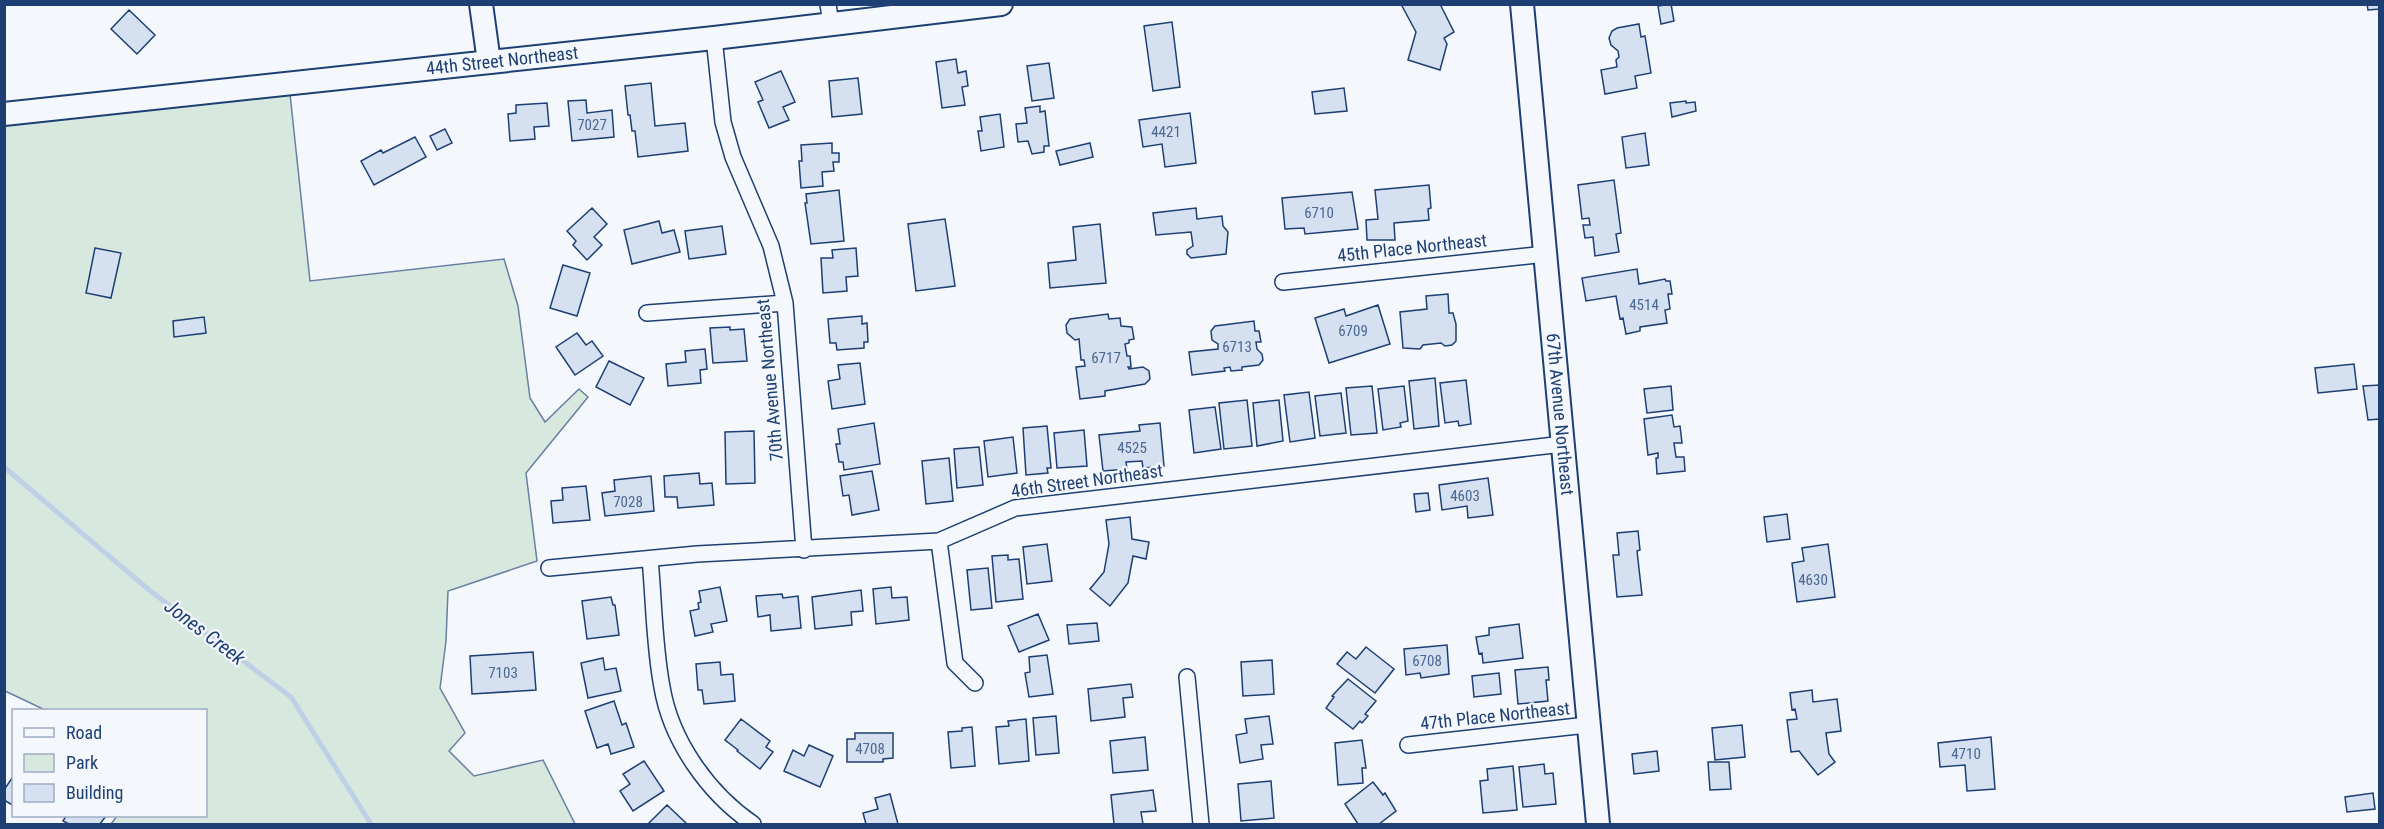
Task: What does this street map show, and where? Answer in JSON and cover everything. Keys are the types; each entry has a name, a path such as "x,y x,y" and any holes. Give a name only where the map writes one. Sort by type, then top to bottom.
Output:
{"street":[{"path":"481,4 489,62"},
{"name":"44th Street Northeast","path":"4,114 714,38 830,14 1000,4"},
{"name":"67th Avenue Northeast","path":"1522,4 1598,825"},
{"name":"70th Avenue Northeast","path":"714,38 723,122 733,157 771,246 785,303 804,550"},
{"name":"45th Place Northeast","path":"1282,282 1546,254"},
{"path":"647,313 785,303"},
{"name":"46th Street Northeast","path":"549,568 697,554 939,541 1015,508 1563,444"},
{"path":"939,541 955,663 975,682"},
{"path":"650,559 662,687 672,722 690,759 708,783 737,813 753,825"},
{"path":"1187,677 1202,825"},
{"name":"47th Place Northeast","path":"1408,745 1587,725"}],"green space":[{"path":"290,94 310,281 504,259 518,306 530,398 545,422 579,389 588,397 526,473 537,561 448,591 446,641 440,688 465,733 449,751 474,776 543,760 575,824 111,824 116,817 207,817 207,709 43,709 5,691 4,125"}],"building":[{"path":"1401,4 1440,4 1454,32 1444,38 1447,44 1440,70 1408,60 1416,32"},
{"path":"1671,4 1674,21 1661,24 1658,6"},
{"path":"2367,4 2380,4 2380,9 2368,10"},
{"path":"129,10 155,35 137,54 111,29"},
{"path":"1172,22 1180,87 1153,91 1144,26"},
{"path":"1639,24 1641,37 1645,36 1651,73 1635,76 1637,88 1605,94 1601,70 1617,67 1616,60 1619,57 1618,51 1611,45 1609,38 1612,31"},
{"path":"956,59 958,73 966,71 968,86 962,87 965,105 942,108 936,62"},
{"path":"1049,63 1054,98 1032,101 1027,66"},
{"path":"781,71 795,102 783,107 789,120 769,128 758,102 763,100 755,82"},
{"path":"858,78 862,114 832,117 829,81"},
{"path":"651,83 655,126 685,123 688,151 638,157 635,131 632,131 630,115 628,115 625,86"},
{"path":"1344,88 1347,111 1315,114 1312,92"},
{"path":"586,100 587,113 612,110 614,137 572,141 568,101"},
{"path":"1686,101 1686,103 1695,102 1696,111 1672,117 1670,103"},
{"path":"547,103 549,126 534,127 535,139 510,141 508,114 516,113 516,105"},
{"path":"1040,106 1040,112 1045,111 1049,146 1044,146 1044,152 1032,154 1028,141 1018,142 1016,124 1027,123 1025,108"},
{"path":"1190,113 1196,163 1165,167 1162,144 1143,147 1139,120"},
{"path":"1000,114 1004,147 981,151 978,131 982,131 980,117"},
{"path":"445,129 452,143 437,150 430,136"},
{"path":"1645,133 1649,165 1626,168 1622,137"},
{"path":"415,137 426,157 374,185 361,161 381,150 383,153"},
{"path":"832,143 832,153 839,153 839,162 833,162 834,171 822,172 823,186 801,188 799,161 802,161 801,145"},
{"path":"1090,143 1093,157 1060,165 1056,151"},
{"path":"1614,180 1621,233 1616,234 1619,252 1595,256 1593,237 1585,238 1583,225 1590,225 1589,218 1582,219 1578,185"},
{"path":"1429,185 1431,208 1428,209 1429,220 1394,223 1395,240 1367,240 1366,220 1378,219 1375,190"},
{"path":"839,190 844,241 811,244 805,203 807,203 806,194"},
{"path":"1352,192 1358,229 1305,234 1304,228 1285,229 1282,198"},
{"path":"592,208 607,224 594,237 602,245 587,260 573,245 576,241 567,231"},
{"path":"1196,208 1197,219 1222,216 1223,226 1228,232 1226,254 1191,258 1187,250 1193,246 1191,232 1156,235 1153,213"},
{"path":"945,219 955,286 916,291 908,224"},
{"path":"659,221 662,233 674,230 680,252 632,264 624,230"},
{"path":"1100,224 1106,283 1050,288 1048,263 1076,260 1073,227"},
{"path":"722,226 726,254 689,259 685,231"},
{"path":"95,248 121,253 111,298 86,293"},
{"path":"856,248 858,276 846,277 847,291 823,293 821,258 833,258 832,250"},
{"path":"563,265 590,273 577,316 550,308"},
{"path":"1637,269 1639,284 1665,279 1670,281 1672,294 1668,294 1670,309 1665,310 1667,323 1640,327 1640,331 1626,334 1623,318 1620,319 1616,296 1586,301 1582,278"},
{"path":"1448,294 1449,313 1453,313 1456,324 1456,341 1452,345 1445,346 1441,343 1423,345 1420,349 1403,348 1400,312 1427,309 1426,296"},
{"path":"1378,305 1390,344 1329,363 1315,318 1344,309 1346,316"},
{"path":"1108,314 1109,319 1120,318 1121,326 1132,327 1134,339 1125,344 1127,356 1130,356 1131,367 1128,367 1129,369 1143,367 1149,371 1150,379 1145,384 1105,391 1105,396 1080,399 1076,367 1085,366 1084,360 1081,360 1079,339 1075,340 1067,333 1066,325 1070,319"},
{"path":"862,316 862,324 867,323 868,342 864,342 864,348 837,350 836,343 830,343 828,319"},
{"path":"204,317 206,333 174,337 173,321"},
{"path":"1254,321 1255,331 1259,331 1261,342 1256,342 1263,360 1259,365 1242,367 1242,370 1231,371 1230,367 1224,368 1225,371 1192,375 1189,352 1218,349 1218,344 1212,340 1211,331 1215,326"},
{"path":"730,327 730,330 744,329 747,361 713,363 710,328"},
{"path":"577,333 586,345 592,341 603,356 575,375 556,347"},
{"path":"705,349 707,369 700,370 701,383 668,386 666,364 686,362 685,351"},
{"path":"609,361 644,378 630,405 596,387"},
{"path":"860,363 865,404 832,409 828,381 840,379 838,365"},
{"path":"2354,364 2357,389 2318,393 2315,368"},
{"path":"1435,378 1439,426 1414,429 1409,381"},
{"path":"1466,380 1471,424 1459,426 1458,421 1445,423 1440,383"},
{"path":"2380,385 2380,419 2368,420 2363,386"},
{"path":"1372,386 1377,433 1351,435 1346,388"},
{"path":"1404,386 1408,421 1400,423 1401,427 1383,430 1378,389"},
{"path":"1671,386 1673,410 1647,413 1644,389"},
{"path":"1309,392 1315,438 1290,442 1284,395"},
{"path":"1341,393 1346,433 1320,436 1315,396"},
{"path":"1247,400 1252,446 1224,449 1219,403"},
{"path":"1279,400 1283,441 1257,446 1253,403"},
{"path":"1215,407 1221,449 1194,453 1189,410"},
{"path":"1672,415 1674,427 1680,426 1682,443 1674,443 1676,457 1684,457 1685,471 1657,474 1658,453 1648,455 1644,419"},
{"path":"874,423 880,464 844,470 843,462 839,462 836,444 840,444 838,429"},
{"path":"1160,423 1164,466 1143,468 1142,461 1126,462 1127,469 1103,471 1099,435 1140,431 1139,425"},
{"path":"1047,426 1051,468 1047,468 1048,473 1026,475 1023,428"},
{"path":"1084,430 1087,466 1057,468 1054,433"},
{"path":"754,431 755,483 726,484 725,432"},
{"path":"1013,437 1017,473 988,477 984,441"},
{"path":"979,447 983,485 957,488 954,449"},
{"path":"949,458 953,501 926,504 922,461"},
{"path":"872,471 879,510 852,515 849,495 843,496 840,476"},
{"path":"699,473 700,484 712,483 714,505 678,508 677,497 665,497 664,476"},
{"path":"651,476 654,511 605,516 602,493 615,491 614,480"},
{"path":"1488,478 1493,515 1468,518 1467,506 1442,510 1439,485"},
{"path":"586,486 590,520 553,523 551,501 563,500 562,488"},
{"path":"1428,493 1430,510 1416,512 1414,494"},
{"path":"1787,514 1790,539 1767,542 1764,517"},
{"path":"1130,517 1132,539 1149,542 1146,559 1133,556 1128,583 1110,606 1090,589 1104,572 1109,544 1106,520"},
{"path":"1638,531 1640,550 1637,551 1642,595 1617,597 1613,555 1619,555 1617,533"},
{"path":"1047,544 1052,581 1027,584 1023,547"},
{"path":"1828,544 1835,597 1797,602 1792,563 1804,561 1802,548"},
{"path":"1008,555 1008,560 1019,559 1023,599 996,602 992,556"},
{"path":"988,568 992,608 971,610 967,570"},
{"path":"720,587 727,621 711,624 713,632 695,636 690,611 699,609 698,603 701,602 699,591"},
{"path":"891,587 892,598 907,597 909,620 876,624 873,589"},
{"path":"861,590 863,611 851,612 852,625 815,629 812,597"},
{"path":"782,594 783,598 798,596 801,628 771,631 770,615 758,617 756,596"},
{"path":"611,597 615,605 619,635 587,639 582,601"},
{"path":"1038,614 1049,640 1019,652 1008,626"},
{"path":"1097,623 1099,641 1069,644 1067,625"},
{"path":"1519,624 1523,658 1483,663 1476,637 1489,635 1489,628"},
{"path":"1447,645 1449,674 1421,678 1420,673 1406,675 1404,649"},
{"path":"1366,647 1394,669 1375,693 1337,664 1347,652 1356,659"},
{"path":"533,652 536,690 472,694 470,656"},
{"path":"1047,655 1053,694 1029,697 1025,673 1030,672 1029,657"},
{"path":"603,658 605,670 616,668 621,691 588,698 581,663"},
{"path":"1272,660 1274,694 1243,696 1241,662"},
{"path":"720,662 721,675 733,674 735,701 704,704 702,690 698,690 696,664"},
{"path":"1548,667 1549,680 1546,680 1548,701 1518,704 1515,670"},
{"path":"1499,673 1501,694 1474,697 1472,676"},
{"path":"1348,679 1376,701 1365,714 1368,716 1353,729 1326,708 1334,697 1332,696"},
{"path":"1131,684 1133,697 1123,698 1125,717 1091,721 1088,689"},
{"path":"1812,690 1813,702 1837,699 1841,731 1826,733 1829,754 1835,762 1818,775 1799,751 1791,752 1787,720 1797,719 1795,709 1792,710 1790,693"},
{"path":"614,701 622,725 626,723 634,747 611,754 608,744 597,748 585,711"},
{"path":"1056,716 1059,753 1036,755 1033,718"},
{"path":"1269,716 1273,744 1261,745 1263,759 1240,763 1236,735 1247,733 1245,719"},
{"path":"741,719 770,741 766,747 773,752 760,769 725,740"},
{"path":"1026,719 1029,761 999,764 996,727 1009,726 1008,721"},
{"path":"1742,725 1745,757 1715,760 1712,728"},
{"path":"972,727 975,766 951,768 948,732 962,731 962,728"},
{"path":"855,733 893,733 893,758 883,759 883,762 847,762 847,739 855,739"},
{"path":"1145,737 1148,770 1113,773 1110,741"},
{"path":"1991,737 1995,789 1967,791 1965,765 1940,767 1938,743"},
{"path":"1362,740 1366,768 1362,768 1363,783 1338,785 1335,743"},
{"path":"809,745 833,756 820,787 784,771 793,750 804,756"},
{"path":"1657,751 1659,771 1634,774 1632,754"},
{"path":"644,761 664,791 633,811 620,791 630,784 623,774"},
{"path":"1708,762 1729,762 1731,789 1710,790"},
{"path":"1544,764 1545,774 1553,773 1556,804 1523,807 1519,767"},
{"path":"1513,766 1517,810 1483,813 1480,781 1488,780 1487,769"},
{"path":"12,778 12,805 4,800 4,790"},
{"path":"1271,781 1274,818 1241,821 1238,784"},
{"path":"1373,782 1383,795 1385,793 1396,811 1379,824 1358,824 1345,804"},
{"path":"1153,790 1156,811 1141,812 1143,824 1114,824 1111,795"},
{"path":"2373,793 2375,809 2347,812 2345,797"},
{"path":"890,794 898,824 866,824 863,813 878,809 875,798"},
{"path":"667,805 687,824 648,824"},
{"path":"65,817 105,817 100,824 69,824 63,821"}],"waterway":[{"name":"Jones Creek","path":"4,467 149,590 291,697 371,824"}]}
